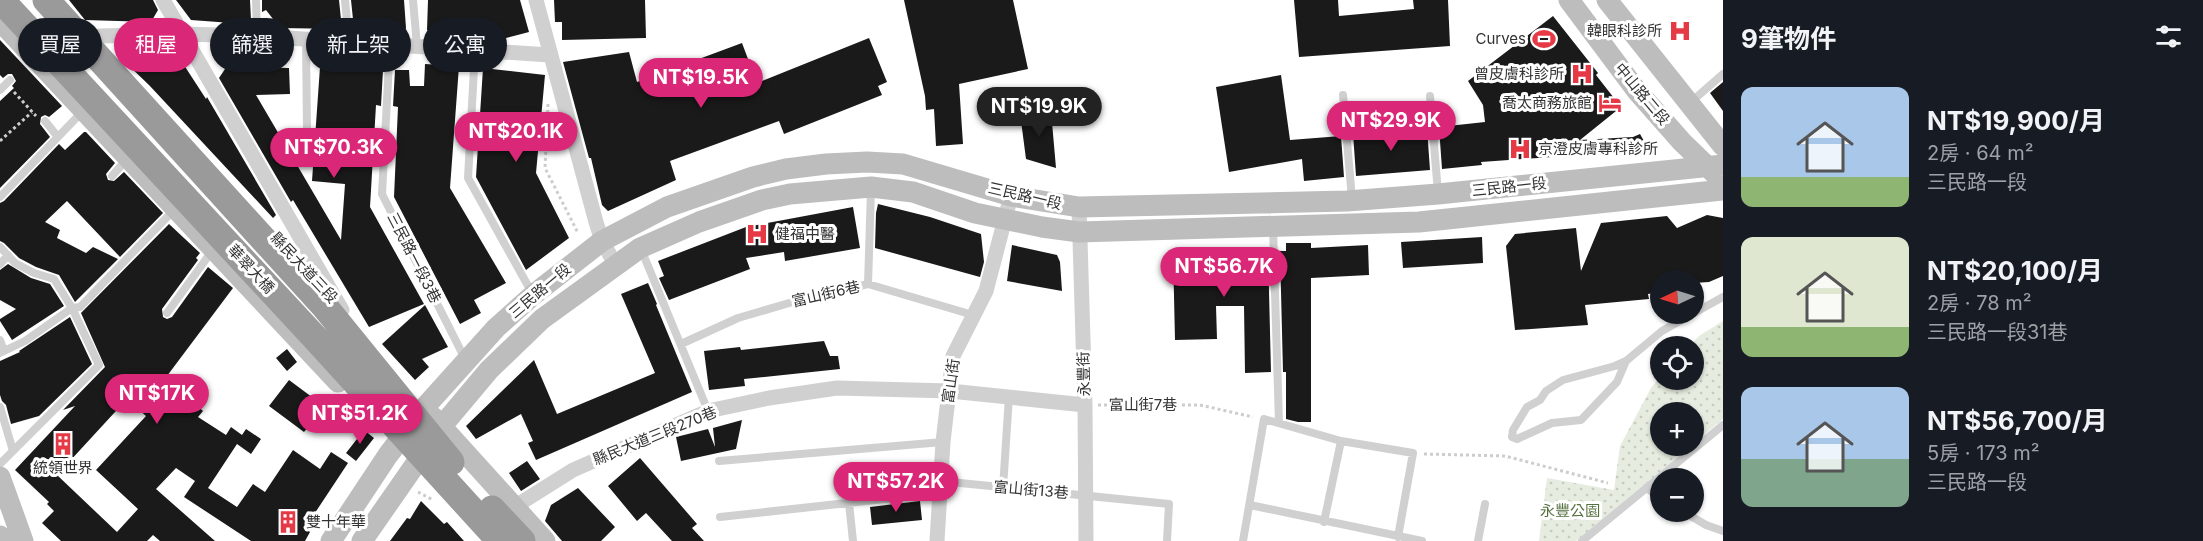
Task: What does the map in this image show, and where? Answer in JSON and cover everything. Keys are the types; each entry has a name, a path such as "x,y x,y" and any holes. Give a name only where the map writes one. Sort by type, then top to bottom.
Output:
{"highway":[{"name":"華翠大橋","path":"0,0 317,340 500,541"},
{"path":"15,0 81,61 129,111 339,342"},
{"name":"華翠大橋","path":"30,0 54,8 325,307 458,472 522,541"}],"street":[{"path":"163,0 173,18"},
{"path":"536,0 602,241 615,264"},
{"name":"中山路二段","path":"1569,0 1637,91 1682,142 1716,166 1723,182"},
{"name":"中山路二段","path":"1607,0 1723,146"},
{"name":"縣民大道三段","path":"54,8 67,18"},
{"path":"0,21 396,444 483,541"},
{"path":"294,38 306,38"},
{"path":"411,46 423,46"},
{"name":"縣民大道三段","path":"102,48 342,310 420,413 545,541"},
{"path":"507,52 550,54"},
{"path":"198,63 342,310"},
{"path":"66,72 63,77 68,94"},
{"path":"128,158 137,159 150,151 162,135 166,119"},
{"name":"三民路一段","path":"331,541 396,444 420,413 465,360 533,295 602,241 667,207 753,177 786,169 837,163 903,164 1011,196 1079,207 1352,201 1716,166"},
{"path":"786,169 790,194"},
{"name":"三民路一段","path":"362,541 438,432 489,370 542,318 640,248 699,222 762,200 790,194 871,187 913,192 975,213 1079,232 1419,222 1723,190"},
{"name":"富山街","path":"937,541 939,487 953,356 986,291 1011,196"},
{"name":"永豐街","path":"1079,207 1085,405 1086,541"},
{"name":"縣民大道三段270巷","path":"514,507 573,470 708,411 769,398 837,388 950,391"},
{"path":"950,391 1085,405"},
{"path":"0,477 23,541"},
{"path":"466,523 482,530 495,525 514,507"},
{"path":"0,536 2,541"}],"lane":[{"path":"256,0 256,18"},
{"path":"345,0 347,18"},
{"path":"413,0 417,46"},
{"path":"306,72 307,132"},
{"name":"三民路一段3巷","path":"389,72 382,194 465,360"},
{"path":"474,72 468,178 533,295"},
{"path":"1690,103 1723,74"},
{"path":"1343,95 1352,201"},
{"path":"1430,96 1438,194"},
{"path":"0,198 83,110"},
{"path":"45,121 58,137"},
{"path":"112,176 128,158"},
{"path":"868,284 871,187"},
{"path":"0,340 2,352 25,341 72,308 80,307 176,209"},
{"path":"1273,226 1279,423"},
{"path":"0,247 15,263 34,273 54,279 72,308 99,365 0,464"},
{"path":"640,248 708,411"},
{"path":"167,313 213,249"},
{"path":"0,264 8,255"},
{"name":"富山街6巷","path":"681,344 738,318 868,284 973,315"},
{"path":"1704,307 1723,297"},
{"path":"1626,361 1617,382 1581,420 1552,423 1517,439 1512,437 1513,430 1527,407 1540,400 1546,391 1563,380 1626,361 1662,331 1674,324"},
{"path":"1003,488 1009,396"},
{"path":"0,407 13,451"},
{"path":"1244,541 1264,419 1341,441 1413,453 1398,537"},
{"path":"1582,541 1723,424"},
{"path":"1324,522 1341,441"},
{"path":"719,461 943,442"},
{"name":"富山街13巷","path":"720,517 849,503 939,487 1003,488 1169,504 1167,541"},
{"path":"1646,488 1650,491"},
{"path":"849,503 853,541"},
{"path":"1478,541 1485,504"},
{"path":"1250,505 1422,541"},
{"path":"1701,522 1723,531"}],"path":[{"path":"555,75 548,98 545,168 578,233"},
{"path":"6,85 43,124 45,121"},
{"path":"0,141 32,112"},
{"name":"富山街7巷","path":"1085,405 1200,405 1264,419"},
{"path":"1413,453 1505,456 1608,483"}],"green space":[{"name":"永豐公園","path":"1723,321 1723,419 1704,435 1704,402 1650,402 1650,456 1679,456 1664,468 1650,468 1650,480 1576,541 1539,541 1547,478 1614,490 1620,446 1650,390 1704,390 1704,336 1699,336"}],"building":[{"path":"69,0 153,0 158,10 153,18 114,18 114,21 83,18"},
{"path":"176,0 250,0 251,18 210,18 210,21 190,18"},
{"path":"262,0 339,0 341,18 306,18 306,28 294,28 294,18 272,18 266,10 262,12"},
{"path":"351,0 404,0 405,18 353,18"},
{"path":"428,0 520,0 529,32 507,38 507,18 427,18"},
{"path":"554,0 645,0 646,38 562,40 562,22 555,22"},
{"path":"904,0 1013,0 1028,69 959,84 963,144 936,146 934,109 926,110"},
{"path":"1294,0 1338,0 1339,16 1414,9 1413,0 1448,0 1450,46 1299,57"},
{"path":"1553,16 1598,73 1596,75 1621,107 1580,140 1633,137 1640,134 1649,150 1481,162 1482,165 1442,169 1439,127 1485,122 1483,105 1468,81"},
{"path":"869,38 887,82 878,86 882,95 784,134 779,121 670,161 676,180 608,211 602,205 563,62 629,52 637,82 742,43 757,83"},
{"path":"0,40 18,59 18,72 30,72 62,106 49,117 45,115 41,117 40,124 50,137 0,188 0,101 14,88 12,86 16,81 12,74 3,78 0,75"},
{"path":"507,71 545,75 536,173 569,238 526,270 476,177 483,72"},
{"path":"135,72 188,72 206,99 207,97 276,215 273,218"},
{"path":"223,72 289,72 290,94 256,95 341,240 345,184 312,181 320,72 383,72 381,106 376,105 370,207 424,304 369,327 293,200 291,202 219,78"},
{"path":"395,72 409,72 410,86 424,86 425,72 459,72 450,188 506,283 474,300 481,313 460,324 394,197 398,107 393,106"},
{"path":"1281,75 1290,140 1341,136 1344,177 1304,181 1302,159 1229,172 1216,87"},
{"path":"1723,82 1723,111 1710,93"},
{"path":"1051,111 1056,168 1026,159 1020,113"},
{"path":"1427,128 1430,170 1356,176 1353,133"},
{"path":"84,132 115,163 106,174 108,180 114,181 124,172 163,213 120,257 67,201 45,222 60,230 57,238 86,253 93,247 118,259 75,302 59,275 19,258 0,241 0,203 59,144 65,150"},
{"path":"878,204 930,217 981,234 984,262 980,277 875,248"},
{"path":"853,207 860,248 785,261 784,252 746,258 750,269 669,300 659,278 664,276 658,261 746,227"},
{"path":"1707,215 1723,218 1723,276 1704,282 1704,270 1650,270 1649,299 1585,305 1588,325 1515,330 1506,246 1515,234 1576,228 1581,271 1601,223 1667,216 1677,228"},
{"path":"169,224 200,253 196,258 198,260 162,309 163,317 167,319 172,317 208,267 233,288 158,388 178,408 188,397 203,411 198,417 226,435 231,427 242,435 246,429 261,439 251,454 237,444 208,488 237,507 253,484 265,492 293,450 320,469 331,452 348,463 305,528 310,532 305,541 251,541 184,497 195,481 176,468 156,489 215,541 160,541 153,535 147,541 61,541 42,523 54,511 47,504 49,502 15,470 75,406 63,410 105,367 81,313","holes":["127,399 146,416 96,470 138,509 117,532 57,475"]},
{"path":"1482,237 1483,263 1403,268 1401,242"},
{"path":"1286,243 1311,243 1311,248 1368,245 1369,275 1311,278 1311,422 1286,419 1280,251 1286,251"},
{"path":"1012,245 1057,255 1060,262 1062,291 1007,281"},
{"path":"1268,251 1271,372 1245,373 1244,306 1216,306 1217,339 1175,340 1173,252"},
{"path":"8,264 31,278 50,284 64,306 12,340 0,321 16,309 0,300 0,270"},
{"path":"648,283 692,392 536,460 528,443 533,441 521,414 476,439 466,426 534,360 557,414 655,373 621,294"},
{"path":"425,305 448,347 422,359 429,367 415,380 382,344"},
{"path":"70,317 92,364 39,416 11,424 6,405 0,395 0,361 20,352"},
{"path":"824,341 830,356 838,356 840,369 744,379 745,386 709,390 704,351 740,347 741,350"},
{"path":"287,349 297,362 287,371 276,358"},
{"path":"289,380 324,406 304,432 269,406"},
{"path":"742,420 736,449 681,461 676,437 708,429 715,447 713,428"},
{"path":"364,430 374,438 356,461 346,453"},
{"path":"640,458 697,524 692,528 704,541 672,541 646,513 637,521 608,486"},
{"path":"527,461 540,479 521,491 509,473"},
{"path":"578,488 615,527 601,541 562,541 545,521 551,505"},
{"path":"421,501 444,524 447,522 464,541 390,541 407,518 410,519"},
{"path":"920,501 922,520 872,525 870,507"}],"place":[{"name":"韓眼科診所","path":"1680,31"},
{"name":"Curves","path":"1544,39"},
{"name":"曾皮膚科診所","path":"1582,74"},
{"name":"喬太商務旅館","path":"1610,103"},
{"name":"京澄皮膚專科診所","path":"1520,149"},
{"name":"健福中醫","path":"757,234"},
{"name":"統領世界","path":"63,444"},
{"name":"雙十年華","path":"288,522"}]}
